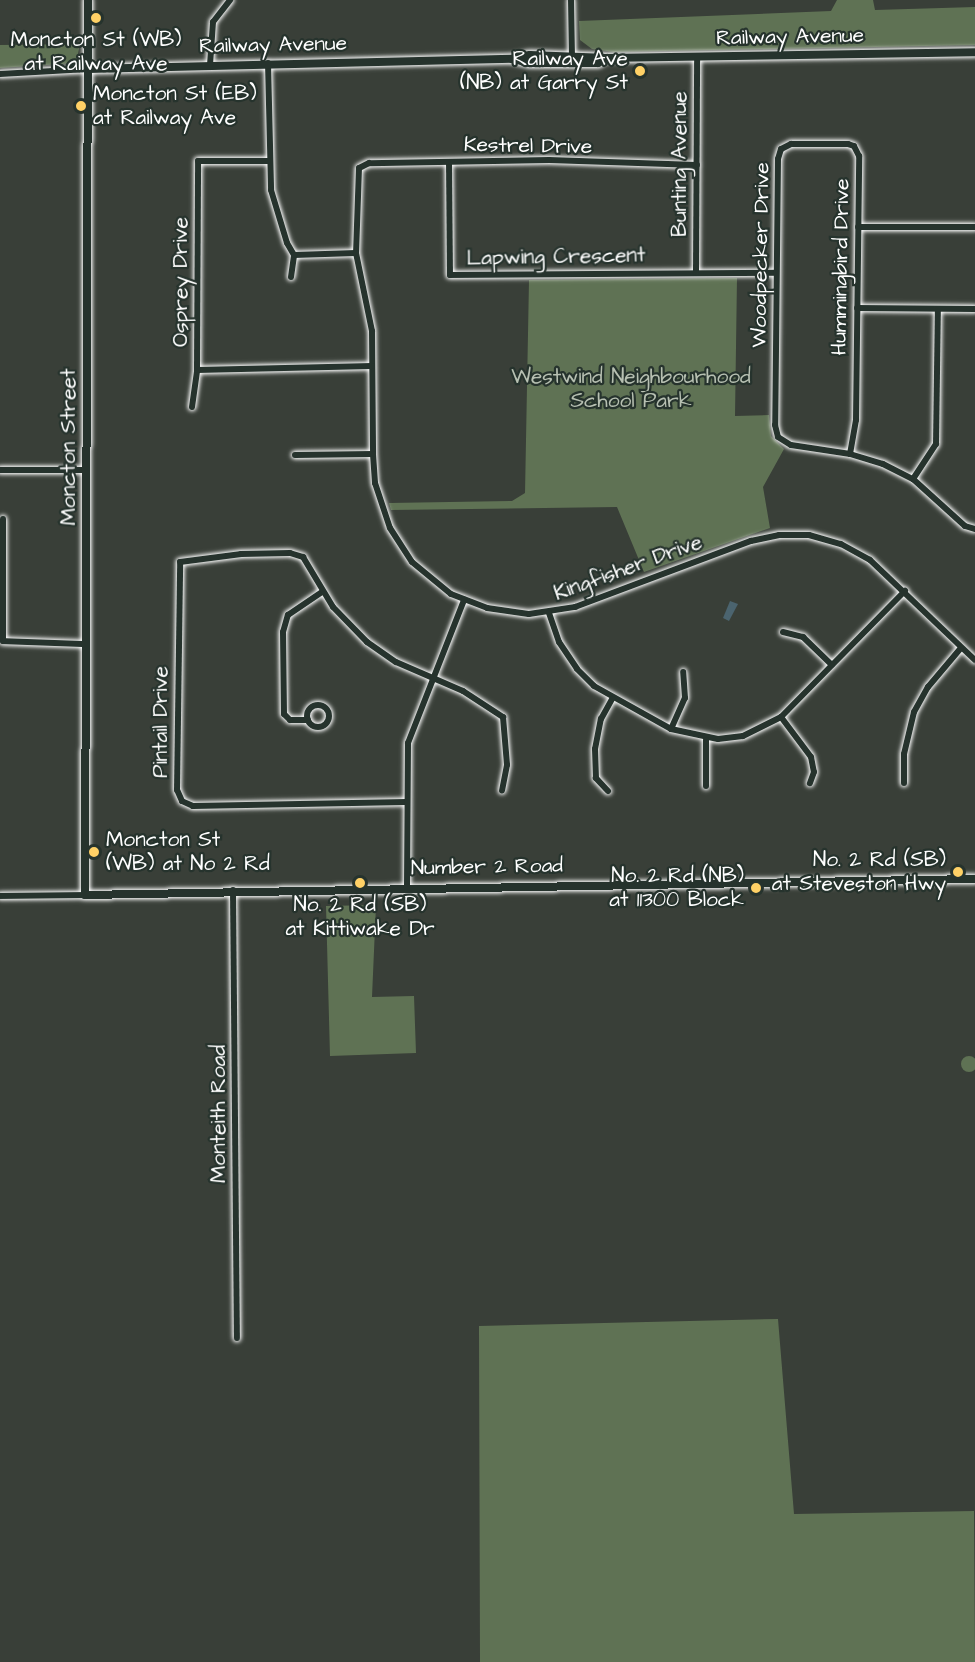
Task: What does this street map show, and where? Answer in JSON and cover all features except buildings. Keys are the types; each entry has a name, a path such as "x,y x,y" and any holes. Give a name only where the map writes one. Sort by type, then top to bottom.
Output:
{"street":[{"name":"Moncton Street","path":"85,895 88,0"},
{"path":"210,65 213,22 230,0"},
{"path":"571,0 572,59"},
{"name":"Railway Avenue","path":"0,74 268,63 975,52"},
{"name":"Bunting Avenue","path":"696,272 697,56"},
{"path":"268,63 268,161 280,222 294,255 291,277"},
{"name":"Hummingbird Drive","path":"790,144 848,144 856,148 858,227 856,420 850,454"},
{"name":"Woodpecker Drive","path":"790,144 782,149 778,159 775,425 778,436 791,445 850,454 913,479 964,526 975,529"},
{"name":"Kestrel Drive","path":"359,168 369,163 549,160 697,165"},
{"name":"Osprey Drive","path":"268,161 198,161 197,370 372,366"},
{"name":"Lapwing Crescent","path":"449,162 450,275 776,273"},
{"name":"Kingfisher Drive","path":"359,168 356,253 371,322 373,454 381,506 399,543 429,577 464,600 508,612 549,613 618,592 751,541 779,535 810,535 841,544 870,560 975,660"},
{"path":"858,227 975,227"},
{"path":"294,255 356,253"},
{"path":"857,308 975,309"},
{"path":"913,479 936,444 938,309"},
{"path":"192,407 197,370"},
{"path":"295,455 373,454"},
{"path":"0,470 87,470"},
{"path":"3,519 1,642 87,644"},
{"name":"Pintail Drive","path":"322,592 303,557 290,553 193,557 180,562 177,790 182,801 193,806 406,802"},
{"path":"549,613 559,642 577,669 612,699 671,729 706,740 743,736 781,717 905,591"},
{"path":"308,720 290,720 284,713 282,632 288,615 322,592 367,642 396,662 460,690 503,717 507,765 502,791"},
{"path":"407,887 408,743 464,600"},
{"path":"783,632 803,637 832,664"},
{"path":"904,783 904,754 914,712 928,687 961,648"},
{"path":"671,729 685,698 683,672"},
{"path":"608,791 596,778 595,748 601,719 612,699"},
{"path":"781,717 811,756 814,771 810,783"},
{"path":"706,740 706,786"},
{"name":"Number 2 Road","path":"0,896 233,890 975,879"},
{"name":"Monteith Road","path":"233,890 237,1338"}],"green space":[{"path":"837,0 873,0 875,10 975,7 975,45 614,52 592,49 580,40 579,21 831,11"},
{"path":"80,44 76,63 0,68 0,45"},
{"name":"Westwind Neighbourhood School Park","path":"737,278 735,416 769,415 771,436 784,449 763,487 770,528 644,572 617,507 391,510 389,503 512,501 525,493 529,280"},
{"path":"376,905 372,997 414,996 416,1053 330,1056 326,906"},
{"path":"966,1056 972,1056 977,1064 975,1070 966,1072 961,1067 961,1061"},
{"path":"778,1319 794,1514 974,1511 975,1662 480,1662 479,1326"}],"water":[{"path":"730,601 738,604 729,621 723,618"}],"place":[{"name":"Moncton St (WB) at Railway Ave","path":"96,18"},
{"name":"Railway Ave (NB) at Garry St","path":"640,71"},
{"name":"Moncton St (EB) at Railway Ave","path":"81,106"},
{"name":"Moncton St (WB) at No 2 Rd","path":"94,852"},
{"name":"No. 2 Rd (SB) at Steveston Hwy","path":"958,872"},
{"name":"No. 2 Rd (SB) at Kittiwake Dr","path":"360,883"},
{"name":"No. 2 Rd (NB) at 11300 Block","path":"756,888"}]}
